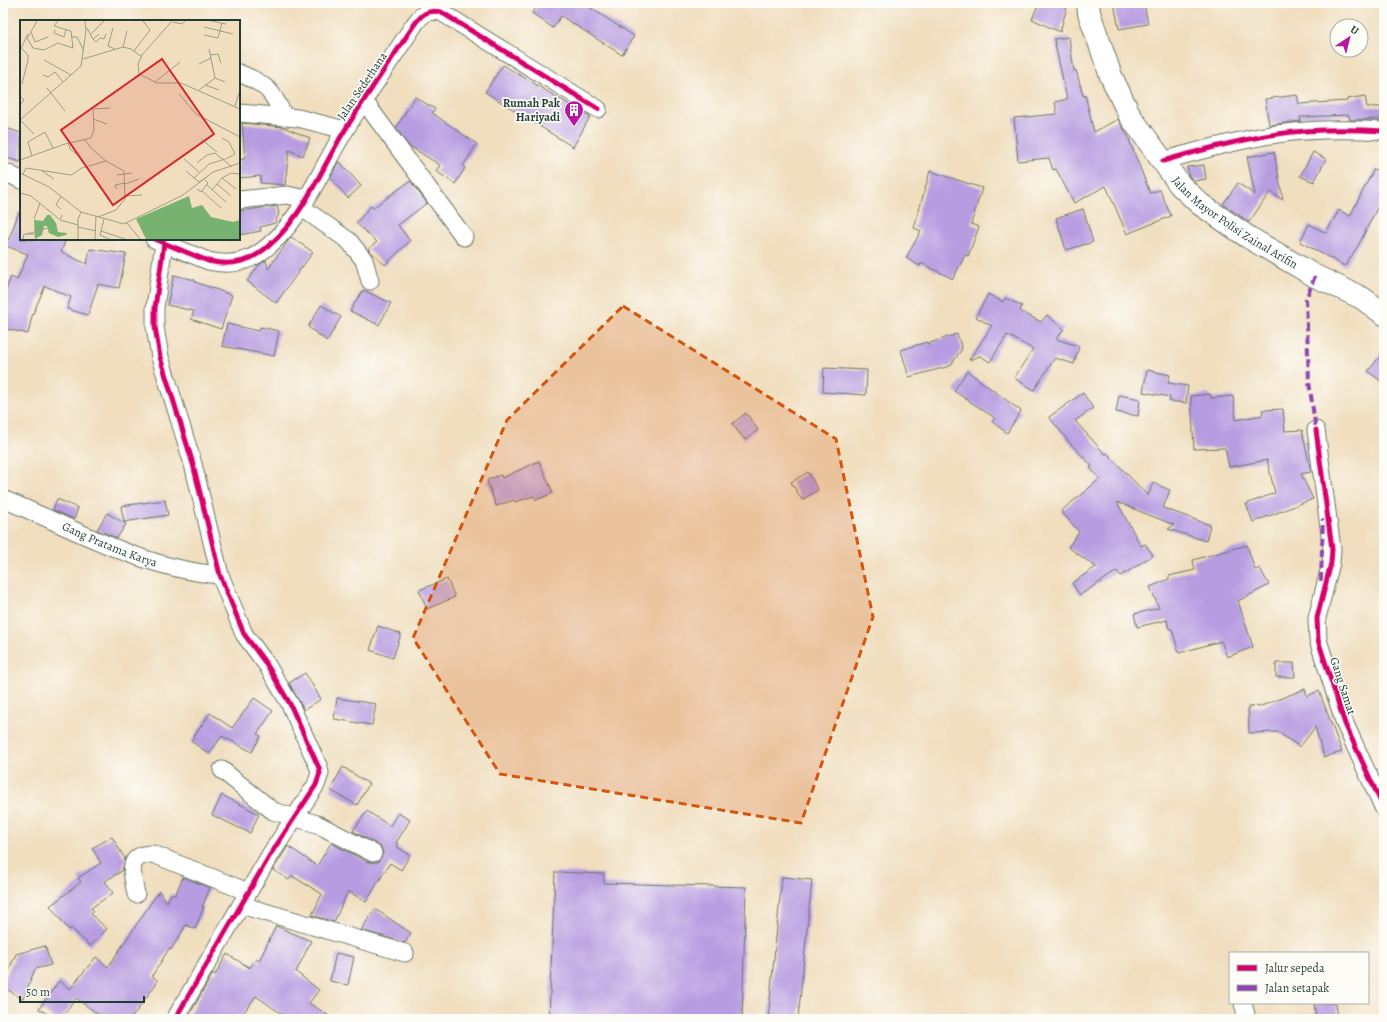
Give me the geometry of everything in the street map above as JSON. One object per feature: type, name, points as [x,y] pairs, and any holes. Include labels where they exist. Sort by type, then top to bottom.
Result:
[{"type":"main road","name":"Jalan Mayor Polisi Zainal Arifin","points":[[1088,3],[1089,13],[1111,76],[1130,116],[1180,185],[1206,208],[1248,237],[1315,276],[1362,298],[1384,314]]},
{"type":"street","name":"Jalan Sederhana","points":[[159,241],[208,262],[227,264],[247,259],[258,253],[281,233],[304,203],[345,130],[420,16],[433,10],[441,12],[598,110]]},
{"type":"street","points":[[240,73],[252,78],[266,87],[276,97],[284,116]]},
{"type":"street","points":[[364,101],[464,237]]},
{"type":"street","points":[[240,113],[284,116],[345,130]]},
{"type":"street","points":[[1163,161],[1203,149],[1277,134],[1312,131],[1384,131]]},
{"type":"street","points":[[3,172],[20,180]]},
{"type":"street","points":[[240,200],[287,195],[304,203],[349,241],[364,260],[370,281]]},
{"type":"street","points":[[159,241],[155,327],[160,357],[193,464],[220,575],[242,629],[290,704],[320,773],[316,785],[244,898],[175,1019]]},
{"type":"street","name":"Gang Samat","points":[[1316,430],[1332,549],[1331,563],[1317,618],[1318,640],[1345,724],[1384,808]]},
{"type":"street","name":"Gang Pratama Karya","points":[[3,499],[142,559],[193,573],[220,575]]},
{"type":"street","points":[[222,770],[267,807],[279,813],[317,824],[373,853]]},
{"type":"street","points":[[136,894],[132,867],[135,860],[145,854],[152,854],[244,898],[405,953]]},
{"type":"street","points":[[1242,1004],[1247,1019]]},
{"type":"highlighted area","points":[[623,306],[836,439],[873,617],[801,823],[500,774],[413,638],[507,420]]},
{"type":"building","points":[[539,3],[583,3],[634,36],[622,55],[561,16],[553,28],[532,13]]},
{"type":"building","points":[[1039,3],[1068,3],[1060,32],[1032,19]]},
{"type":"building","points":[[1114,3],[1144,3],[1148,24],[1119,29]]},
{"type":"building","points":[[1069,37],[1074,71],[1076,70],[1083,96],[1085,95],[1094,132],[1118,119],[1130,140],[1150,193],[1160,190],[1171,216],[1127,234],[1106,186],[1074,203],[1056,169],[1053,170],[1049,158],[1018,161],[1014,118],[1057,114],[1055,102],[1067,99],[1054,39]]},
{"type":"building","points":[[503,65],[590,117],[573,147],[485,92]]},
{"type":"building","points":[[1297,95],[1299,104],[1347,101],[1347,99],[1365,96],[1367,107],[1384,107],[1384,119],[1350,120],[1349,115],[1300,117],[1301,121],[1269,125],[1265,99]]},
{"type":"building","points":[[415,97],[435,109],[432,113],[477,144],[463,166],[465,168],[455,184],[436,171],[440,165],[408,145],[396,128]]},
{"type":"building","points":[[242,123],[283,127],[310,138],[303,156],[289,150],[285,185],[260,183],[261,176],[240,178],[240,160],[245,159]]},
{"type":"building","points":[[3,127],[20,133],[20,162],[3,157]]},
{"type":"building","points":[[1274,152],[1283,200],[1270,192],[1249,222],[1223,204],[1238,183],[1255,195],[1247,157]]},
{"type":"building","points":[[1313,152],[1326,159],[1314,182],[1300,176]]},
{"type":"building","points":[[339,161],[361,186],[348,198],[330,178]]},
{"type":"building","points":[[1204,165],[1206,179],[1194,181],[1189,176],[1187,167]]},
{"type":"building","points":[[1374,169],[1384,175],[1384,194],[1359,244],[1345,266],[1300,242],[1309,224],[1326,233],[1339,210],[1350,216]]},
{"type":"building","points":[[930,171],[982,188],[971,224],[979,227],[968,256],[965,255],[953,279],[921,263],[920,266],[906,258],[921,231],[914,228]]},
{"type":"building","points":[[410,181],[427,203],[398,225],[410,241],[385,265],[368,249],[377,242],[356,223],[371,206],[373,208]]},
{"type":"building","points":[[277,206],[279,213],[275,223],[260,227],[261,231],[240,235],[240,211]]},
{"type":"building","points":[[1083,209],[1093,242],[1066,250],[1056,218]]},
{"type":"building","points":[[20,212],[20,240],[66,240],[61,252],[87,264],[90,249],[126,254],[119,288],[98,284],[88,315],[67,309],[71,297],[45,286],[32,316],[28,334],[3,328],[3,298],[11,277],[17,280],[28,254],[3,245],[3,239],[9,239]]},
{"type":"building","points":[[291,237],[313,252],[276,303],[247,281],[260,264],[266,260],[268,269]]},
{"type":"building","points":[[174,275],[195,280],[195,282],[232,295],[221,329],[191,319],[194,311],[167,305]]},
{"type":"building","points":[[363,290],[391,303],[379,325],[350,311]]},
{"type":"building","points":[[988,294],[1003,302],[1005,298],[1022,306],[1020,311],[1041,322],[1047,315],[1064,329],[1056,339],[1079,346],[1074,364],[1055,358],[1034,390],[1014,378],[1033,349],[1007,335],[990,362],[980,356],[969,360],[992,326],[976,317]]},
{"type":"building","points":[[321,305],[341,317],[327,341],[308,327]]},
{"type":"building","points":[[227,324],[259,331],[260,327],[279,331],[274,356],[222,346]]},
{"type":"building","points":[[957,334],[962,349],[950,366],[909,377],[901,350],[927,342],[927,344]]},
{"type":"building","points":[[1384,351],[1384,384],[1368,371]]},
{"type":"building","points":[[824,368],[867,370],[866,395],[823,392]]},
{"type":"building","points":[[1147,370],[1170,375],[1168,383],[1188,386],[1186,403],[1169,401],[1170,397],[1143,392]]},
{"type":"building","points":[[967,371],[1021,411],[1007,433],[992,422],[995,418],[954,391]]},
{"type":"building","points":[[1083,393],[1093,408],[1075,421],[1105,454],[1107,453],[1148,496],[1153,483],[1170,490],[1163,508],[1210,525],[1206,541],[1168,529],[1174,525],[1117,502],[1141,546],[1145,544],[1153,555],[1121,576],[1117,571],[1080,595],[1072,583],[1096,567],[1068,547],[1079,532],[1061,511],[1100,479],[1090,468],[1092,466],[1069,442],[1049,417]]},
{"type":"building","points":[[1210,394],[1211,398],[1233,396],[1236,420],[1263,415],[1262,410],[1283,409],[1285,431],[1302,430],[1311,472],[1301,474],[1313,499],[1253,522],[1246,504],[1275,493],[1267,460],[1229,467],[1225,448],[1194,449],[1191,396]]},
{"type":"building","points":[[1119,395],[1140,399],[1138,416],[1116,412]]},
{"type":"building","points":[[746,413],[758,430],[745,440],[732,424]]},
{"type":"building","points":[[539,461],[553,493],[536,500],[534,496],[515,502],[514,500],[496,506],[487,480],[501,475],[502,478]]},
{"type":"building","points":[[808,472],[818,490],[802,500],[791,482]]},
{"type":"building","points":[[57,499],[78,508],[74,519],[53,510]]},
{"type":"building","points":[[165,500],[168,515],[124,522],[121,506]]},
{"type":"building","points":[[107,513],[126,524],[117,538],[97,530]]},
{"type":"building","points":[[1247,545],[1255,570],[1260,568],[1269,585],[1238,601],[1253,647],[1227,657],[1221,641],[1179,653],[1172,629],[1169,629],[1167,620],[1137,627],[1134,614],[1159,608],[1150,587],[1169,579],[1169,576],[1195,570],[1193,560]]},
{"type":"building","points":[[447,579],[455,597],[427,609],[419,590]]},
{"type":"building","points":[[378,626],[401,634],[393,658],[370,650]]},
{"type":"building","points":[[1276,663],[1294,663],[1295,677],[1276,677]]},
{"type":"building","points":[[305,673],[321,699],[304,710],[289,683]]},
{"type":"building","points":[[1305,689],[1307,696],[1319,691],[1342,752],[1324,757],[1315,727],[1300,747],[1278,732],[1249,733],[1248,707],[1261,706]]},
{"type":"building","points":[[254,698],[273,711],[257,734],[261,736],[252,752],[222,736],[209,754],[191,741],[210,713],[232,728]]},
{"type":"building","points":[[337,698],[376,704],[372,725],[334,719]]},
{"type":"building","points":[[343,767],[369,784],[357,805],[330,790]]},
{"type":"building","points":[[222,795],[259,814],[250,833],[212,815]]},
{"type":"building","points":[[367,811],[390,826],[398,813],[410,820],[396,843],[398,844],[396,846],[410,855],[401,870],[390,863],[366,902],[348,891],[334,922],[312,915],[322,894],[292,876],[289,880],[273,870],[288,846],[317,866],[331,843],[368,862],[378,862],[383,853],[381,847],[353,831]]},
{"type":"building","points":[[112,837],[125,859],[122,871],[105,881],[113,893],[91,908],[94,911],[91,914],[107,929],[90,946],[71,928],[69,930],[50,906],[81,882],[78,878],[101,863],[92,848]]},
{"type":"building","points":[[555,872],[604,874],[604,883],[746,887],[742,1019],[549,1019]]},
{"type":"building","points":[[183,877],[210,888],[202,907],[204,907],[195,929],[186,925],[171,950],[169,949],[152,976],[158,981],[131,1019],[104,1019],[76,998],[61,1019],[56,1019],[39,1009],[59,981],[70,989],[96,957],[108,967],[159,891],[167,902],[171,894],[175,895]]},
{"type":"building","points":[[782,877],[812,880],[798,1019],[768,1019]]},
{"type":"building","points":[[375,909],[411,933],[405,943],[361,930]]},
{"type":"building","points":[[276,926],[311,941],[296,972],[319,990],[309,1003],[334,1019],[289,1019],[256,996],[239,1019],[187,1019],[213,973],[215,975],[227,954],[250,968],[256,959],[259,961]]},
{"type":"building","points":[[45,946],[51,965],[35,969],[23,999],[3,987],[3,983],[16,954]]},
{"type":"building","points":[[336,953],[354,957],[348,985],[330,981]]},
{"type":"building","points":[[1314,1004],[1336,1004],[1338,1019],[1316,1019]]},
{"type":"marked path","points":[[1315,276],[1306,299],[1309,382],[1316,430]]},
{"type":"marked path","points":[[1321,581],[1323,519]]},
{"type":"cycle path","points":[[156,240],[208,261],[221,263],[234,263],[246,260],[258,254],[273,242],[298,213],[345,130],[370,90],[419,18],[428,12],[441,12],[598,109]]},
{"type":"cycle path","points":[[1163,161],[1248,139],[1277,134],[1330,130],[1384,131]]},
{"type":"cycle path","points":[[164,243],[155,308],[155,327],[160,357],[193,464],[220,575],[244,634],[267,665],[290,704],[320,773],[316,785],[270,855],[175,1019]]},
{"type":"cycle path","points":[[1316,430],[1332,549],[1331,563],[1317,618],[1318,640],[1345,724],[1384,809]]},
{"type":"place","name":"Rumah Pak Hariyadi","points":[[574,127]]}]
